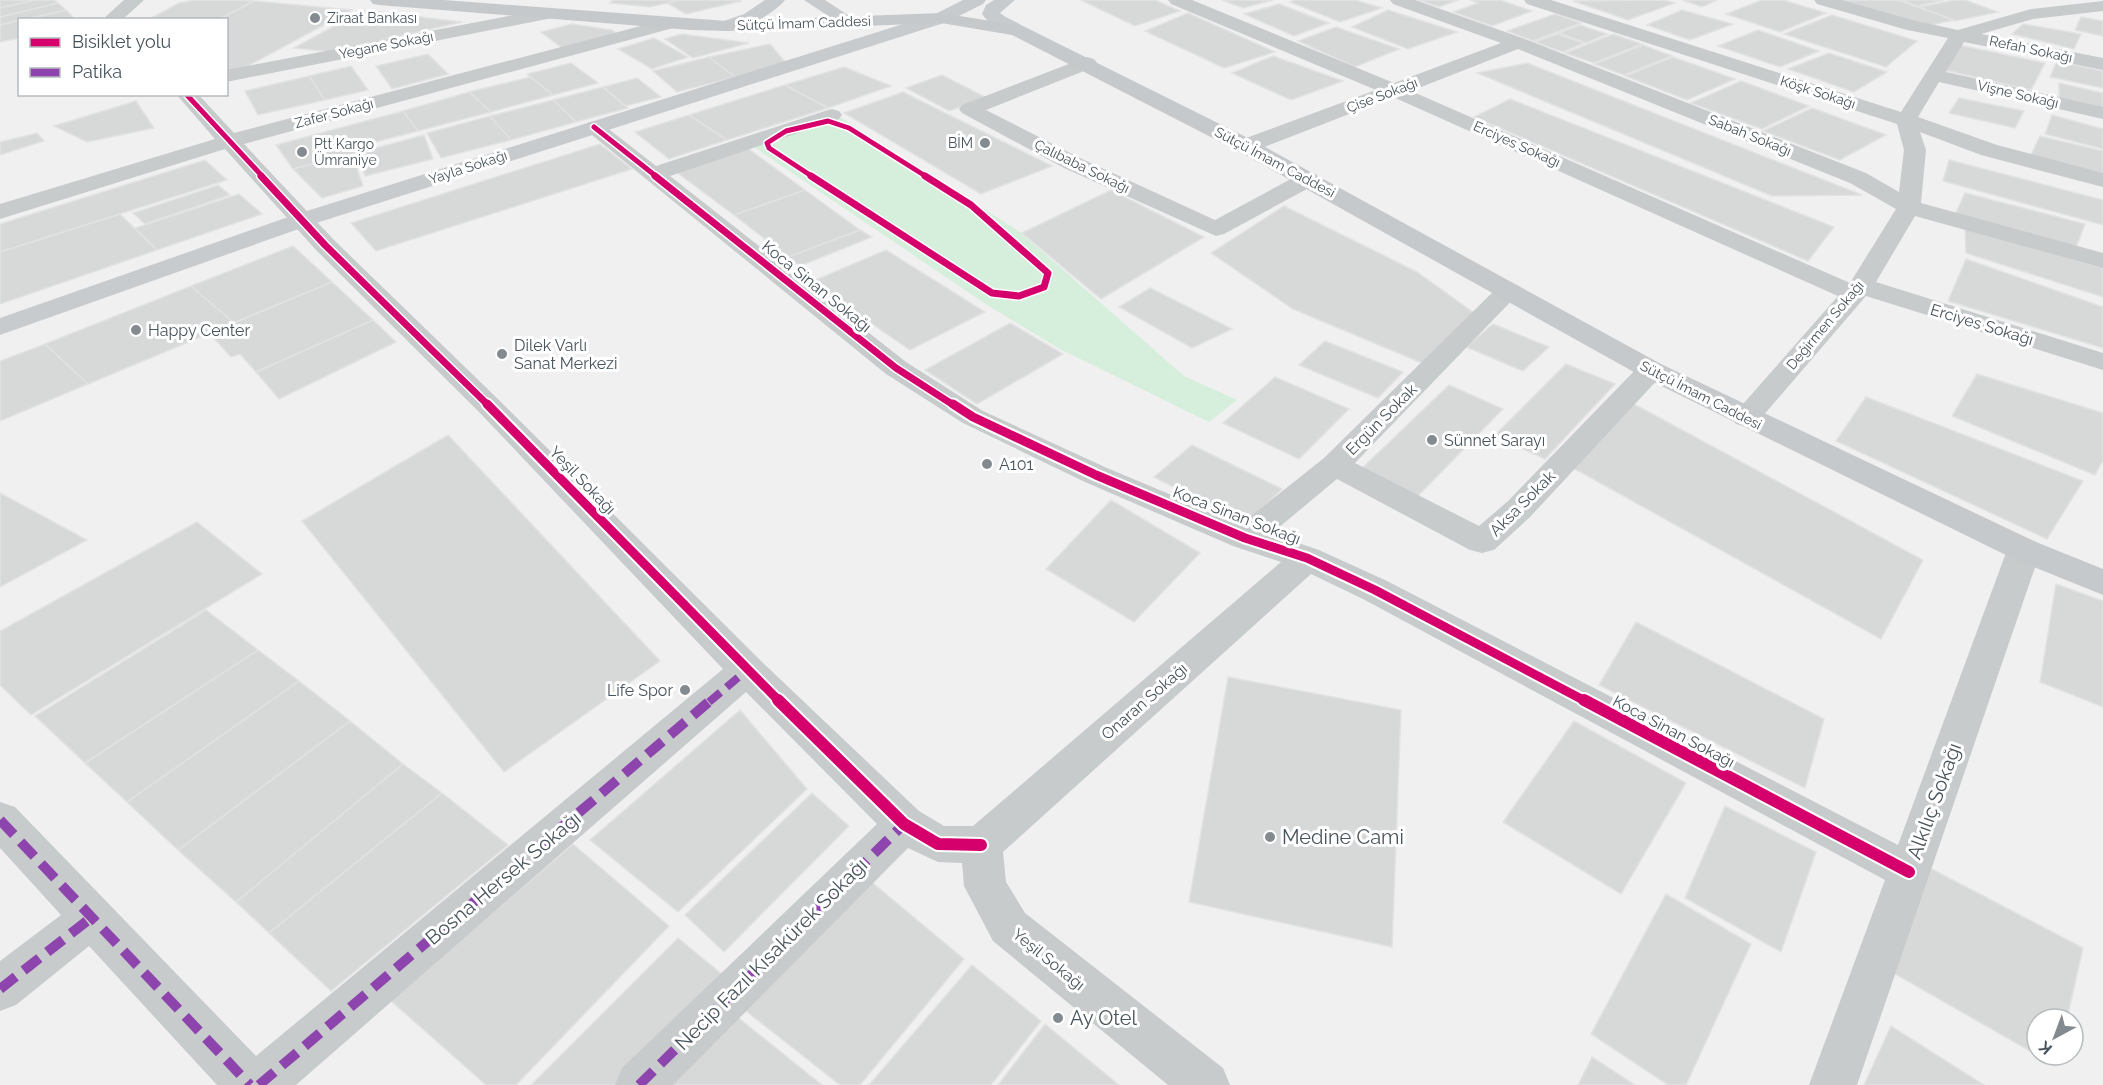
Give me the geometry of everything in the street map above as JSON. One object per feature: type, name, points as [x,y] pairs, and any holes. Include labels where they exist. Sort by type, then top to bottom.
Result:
[{"type":"main road","name":"Sütçü İmam Caddesi","points":[[379,0],[727,26],[940,18],[1017,30],[1086,63],[1308,179],[1651,370],[2024,550],[2103,583]]},
{"type":"street","points":[[113,18],[135,0]]},
{"type":"street","points":[[727,26],[750,18],[776,0]]},
{"type":"street","points":[[813,0],[848,21]]},
{"type":"street","name":"Yayla Sokağı","points":[[0,327],[302,220],[940,18],[977,0]]},
{"type":"street","points":[[1006,0],[992,9],[991,14],[1017,30]]},
{"type":"street","name":"Erciyes Sokağı","points":[[1177,0],[1395,90],[1858,290],[2103,362]]},
{"type":"street","name":"Sabah Sokağı","points":[[1398,0],[1518,43],[1858,177],[1909,207],[2103,261]]},
{"type":"street","name":"Köşk Sokağı","points":[[1533,0],[1906,120],[1989,150],[2103,180]]},
{"type":"street","name":"Refah Sokağı","points":[[1822,0],[1913,26],[2103,64]]},
{"type":"street","points":[[2001,4],[2031,14]]},
{"type":"street","points":[[1906,120],[1959,35],[2031,14],[2099,7]]},
{"type":"street","name":"Yegane Sokağı","points":[[228,76],[546,14]]},
{"type":"street","name":"Zafer Sokağı","points":[[0,212],[230,141],[671,23]]},
{"type":"street","name":"Çise Sokağı","points":[[1246,146],[1518,43]]},
{"type":"street","name":"Çalıbaba Sokağı","points":[[1086,63],[969,109],[1072,164],[1216,229],[1308,179]]},
{"type":"street","name":"Vişne Sokağı","points":[[1933,75],[2103,113]]},
{"type":"street","name":"Yeşil Sokağı","points":[[188,96],[325,245],[490,407],[747,670],[903,824],[938,844],[981,845],[985,886],[1009,927],[1206,1085]]},
{"type":"street","points":[[654,174],[832,115]]},
{"type":"street","name":"Değirmen Sokağı","points":[[1746,417],[1858,290],[1909,207],[1915,150],[1906,120]]},
{"type":"street","name":"Koca Sinan Sokağı","points":[[594,127],[897,368],[973,417],[1096,475],[1245,538],[1307,558],[1375,590],[1909,872]]},
{"type":"street","name":"Ergün Sokak","points":[[1245,538],[1335,465],[1508,291]]},
{"type":"street","name":"Aksa Sokak","points":[[1335,465],[1482,542],[1519,509],[1651,370]]},
{"type":"street","name":"Alkılıç Sokağı","points":[[1833,1085],[2024,550]]},
{"type":"street","name":"Onaran Sokağı","points":[[981,845],[1307,558]]},
{"type":"street","name":"Bosna Hersek Sokağı","points":[[259,1085],[747,670]]},
{"type":"street","points":[[0,820],[250,1085]]},
{"type":"street","name":"Necip Fazıl Kısakürek Sokağı","points":[[639,1085],[903,824]]},
{"type":"street","points":[[0,988],[92,917]]},
{"type":"green space","points":[[837,115],[1020,232],[1184,376],[1237,400],[1209,422],[1060,349],[987,305],[751,145]]},
{"type":"building","points":[[0,0],[35,0],[0,8]]},
{"type":"building","points":[[35,0],[54,0],[58,3],[0,17],[0,8]]},
{"type":"building","points":[[195,0],[254,1],[222,18],[153,17],[179,3]]},
{"type":"building","points":[[613,0],[680,0],[650,7],[610,3]]},
{"type":"building","points":[[680,0],[741,1],[686,14],[667,3]]},
{"type":"building","points":[[1081,0],[1155,0],[1180,11],[1135,26]]},
{"type":"building","points":[[1222,0],[1273,0],[1243,8]]},
{"type":"building","points":[[1296,0],[1355,0],[1382,8],[1340,22],[1290,2]]},
{"type":"building","points":[[1418,0],[1458,0],[1439,7]]},
{"type":"building","points":[[1470,0],[1500,0],[1532,11],[1492,26],[1453,12],[1478,3]]},
{"type":"building","points":[[1663,0],[1675,3],[1628,20],[1573,1]]},
{"type":"building","points":[[1682,0],[1717,0],[1702,7]]},
{"type":"building","points":[[1762,0],[1783,0],[1826,13],[1780,32],[1726,14]]},
{"type":"building","points":[[1841,0],[1898,0],[1954,20],[1927,26]]},
{"type":"building","points":[[1902,0],[1944,0],[1917,6]]},
{"type":"building","points":[[1965,0],[1998,12],[1955,21],[1919,7]]},
{"type":"building","points":[[254,1],[352,10],[242,69],[230,73],[228,72],[228,18],[222,18]]},
{"type":"building","points":[[58,3],[66,10],[31,18],[18,18],[18,21],[0,25],[0,17]]},
{"type":"building","points":[[1279,4],[1329,23],[1294,36],[1244,14]]},
{"type":"building","points":[[66,10],[74,18],[32,18]]},
{"type":"building","points":[[363,10],[462,22],[331,52],[294,48]]},
{"type":"building","points":[[1388,10],[1457,32],[1408,49],[1352,27]]},
{"type":"building","points":[[1682,10],[1733,24],[1690,40],[1647,25]]},
{"type":"building","points":[[1188,13],[1275,52],[1224,68],[1145,31]]},
{"type":"building","points":[[1555,14],[1581,23],[1533,41],[1507,31]]},
{"type":"building","points":[[1832,15],[1917,41],[1886,67],[1784,34]]},
{"type":"building","points":[[2081,17],[2103,21],[2103,36],[2075,30]]},
{"type":"building","points":[[18,20],[18,38],[0,42],[0,25]]},
{"type":"building","points":[[572,24],[612,30],[617,34],[562,48],[541,32]]},
{"type":"building","points":[[2023,24],[2081,34],[2074,49],[2012,34]]},
{"type":"building","points":[[1580,25],[1607,34],[1586,43],[1559,33]]},
{"type":"building","points":[[1336,27],[1399,49],[1355,67],[1298,41]]},
{"type":"building","points":[[1758,30],[1819,51],[1780,67],[1718,46]]},
{"type":"building","points":[[682,34],[749,43],[693,58],[665,39]]},
{"type":"building","points":[[1557,34],[1584,43],[1563,52],[1535,42]]},
{"type":"building","points":[[1613,34],[1642,44],[1594,63],[1565,53]]},
{"type":"building","points":[[654,38],[688,57],[652,69],[618,49]]},
{"type":"building","points":[[770,44],[787,64],[735,77],[709,57]]},
{"type":"building","points":[[1643,45],[1672,56],[1624,75],[1594,64]]},
{"type":"building","points":[[1959,45],[2045,63],[2031,90],[1944,70]]},
{"type":"building","points":[[1829,53],[1887,72],[1854,92],[1788,69]]},
{"type":"building","points":[[428,54],[448,74],[392,89],[376,66]]},
{"type":"building","points":[[1273,56],[1343,81],[1291,100],[1232,73]]},
{"type":"building","points":[[709,57],[735,77],[677,92],[653,71]]},
{"type":"building","points":[[1673,57],[1735,79],[1687,100],[1625,76]]},
{"type":"building","points":[[2057,61],[2103,71],[2103,88],[2050,77]]},
{"type":"building","points":[[571,63],[598,83],[553,95],[527,74]]},
{"type":"building","points":[[1527,63],[1862,195],[1772,196],[1477,73]]},
{"type":"building","points":[[351,66],[368,90],[325,100],[309,76]]},
{"type":"building","points":[[844,67],[891,86],[828,108],[785,85]]},
{"type":"building","points":[[942,75],[987,98],[949,111],[906,88]]},
{"type":"building","points":[[309,76],[325,100],[258,115],[245,91]]},
{"type":"building","points":[[530,77],[553,95],[491,112],[469,92]]},
{"type":"building","points":[[637,78],[661,97],[625,106],[603,87]]},
{"type":"building","points":[[1741,81],[1809,106],[1762,129],[1691,103]]},
{"type":"building","points":[[2059,83],[2103,93],[2103,109],[2059,100]]},
{"type":"building","points":[[785,85],[828,108],[727,140],[689,115]]},
{"type":"building","points":[[603,87],[628,108],[576,122],[553,100]]},
{"type":"building","points":[[469,92],[491,112],[418,131],[403,111]]},
{"type":"building","points":[[903,92],[1052,166],[981,194],[844,113]]},
{"type":"building","points":[[1959,98],[2024,111],[2015,128],[1949,113]]},
{"type":"building","points":[[1510,99],[1834,227],[1808,261],[1474,117]]},
{"type":"building","points":[[553,100],[576,122],[511,140],[490,116]]},
{"type":"building","points":[[136,101],[154,128],[87,142],[54,126]]},
{"type":"building","points":[[1812,108],[1886,135],[1840,160],[1763,131]]},
{"type":"building","points":[[403,111],[418,131],[371,143],[372,146],[352,154],[293,169],[276,145]]},
{"type":"building","points":[[689,115],[727,140],[669,159],[635,132]]},
{"type":"building","points":[[2052,115],[2103,129],[2103,149],[2045,134]]},
{"type":"building","points":[[490,116],[511,140],[441,158],[427,133]]},
{"type":"building","points":[[37,133],[44,141],[0,155],[0,142]]},
{"type":"building","points":[[424,135],[433,159],[365,176],[358,153]]},
{"type":"building","points":[[2040,136],[2103,151],[2103,175],[2030,157]]},
{"type":"building","points":[[600,144],[632,169],[376,251],[351,223]]},
{"type":"building","points":[[746,147],[805,190],[734,215],[675,171]]},
{"type":"building","points":[[352,154],[363,186],[322,198],[293,169]]},
{"type":"building","points":[[205,160],[227,180],[0,252],[0,224]]},
{"type":"building","points":[[1949,160],[2103,200],[2103,225],[1943,181]]},
{"type":"building","points":[[218,185],[230,195],[145,224],[133,213]]},
{"type":"building","points":[[805,190],[860,230],[788,257],[734,215]]},
{"type":"building","points":[[1111,190],[1204,237],[1101,299],[1022,233]]},
{"type":"building","points":[[1965,193],[2085,224],[2075,250],[1954,217]]},
{"type":"building","points":[[239,194],[262,214],[157,250],[135,228]]},
{"type":"building","points":[[1284,206],[1417,272],[1477,315],[1429,366],[1293,309],[1211,253]]},
{"type":"building","points":[[120,214],[157,250],[0,304],[0,252]]},
{"type":"building","points":[[1965,227],[2103,268],[2103,297],[1966,253]]},
{"type":"building","points":[[860,230],[872,237],[800,266],[788,257]]},
{"type":"building","points":[[293,246],[332,282],[234,323],[191,286]]},
{"type":"building","points":[[886,250],[985,312],[910,350],[811,282]]},
{"type":"building","points":[[1966,259],[2103,307],[2103,348],[1948,301]]},
{"type":"building","points":[[332,282],[373,320],[256,372],[240,354],[231,357],[209,333]]},
{"type":"building","points":[[191,286],[234,323],[88,384],[45,344]]},
{"type":"building","points":[[1150,288],[1232,329],[1192,348],[1119,307]]},
{"type":"building","points":[[373,320],[396,342],[279,399],[256,372]]},
{"type":"building","points":[[1010,323],[1063,354],[977,404],[925,370]]},
{"type":"building","points":[[1493,324],[1549,347],[1523,371],[1466,347]]},
{"type":"building","points":[[1325,341],[1403,372],[1378,398],[1299,365]]},
{"type":"building","points":[[45,344],[88,384],[0,421],[0,361]]},
{"type":"building","points":[[1566,364],[1615,384],[1545,459],[1494,436]]},
{"type":"building","points":[[1977,374],[2103,413],[2103,460],[2095,475],[1952,416]]},
{"type":"building","points":[[1275,377],[1349,409],[1299,459],[1223,423]]},
{"type":"building","name":"Sünnet Sarayı","points":[[1449,385],[1503,409],[1414,500],[1358,472]]},
{"type":"building","points":[[1866,397],[2083,481],[2047,539],[1836,441]]},
{"type":"building","points":[[1634,404],[1923,560],[1881,639],[1573,468]]},
{"type":"building","points":[[448,435],[660,661],[504,772],[302,521]]},
{"type":"building","points":[[1192,445],[1282,489],[1246,524],[1154,477]]},
{"type":"building","points":[[0,493],[87,540],[0,587]]},
{"type":"building","points":[[1111,500],[1200,553],[1134,622],[1046,569]]},
{"type":"building","points":[[197,522],[262,574],[31,715],[0,685],[0,631]]},
{"type":"building","points":[[2056,584],[2103,601],[2103,707],[2040,682]]},
{"type":"building","points":[[206,610],[258,650],[85,763],[35,716]]},
{"type":"building","points":[[1636,622],[1824,719],[1805,788],[1599,685]]},
{"type":"building","points":[[258,650],[299,681],[127,802],[85,763]]},
{"type":"building","points":[[1228,677],[1401,710],[1392,947],[1189,902]]},
{"type":"building","points":[[299,681],[350,721],[178,850],[127,802]]},
{"type":"building","points":[[740,710],[807,789],[678,912],[590,840]]},
{"type":"building","points":[[350,721],[403,764],[236,902],[178,850]]},
{"type":"building","points":[[1574,721],[1686,783],[1621,894],[1503,822]]},
{"type":"building","points":[[403,764],[442,793],[269,933],[236,902]]},
{"type":"building","points":[[442,793],[508,845],[331,991],[269,933]]},
{"type":"building","points":[[812,793],[849,826],[724,952],[685,915]]},
{"type":"building","points":[[1725,806],[1816,852],[1781,952],[1685,898]]},
{"type":"building","points":[[573,844],[669,926],[516,1085],[486,1085],[390,1000]]},
{"type":"building","points":[[1926,866],[2083,948],[2070,1007],[2025,1007],[2025,1048],[1888,970]]},
{"type":"building","points":[[862,874],[964,959],[860,1085],[840,1085],[737,1004]]},
{"type":"building","points":[[1666,894],[1751,944],[1686,1085],[1668,1085],[1591,1034]]},
{"type":"building","points":[[678,938],[723,975],[618,1085],[531,1085]]},
{"type":"building","points":[[972,965],[1041,1021],[991,1085],[869,1085]]},
{"type":"building","points":[[730,1011],[822,1085],[659,1085]]},
{"type":"building","points":[[1045,1024],[1119,1085],[998,1085]]},
{"type":"building","points":[[1891,1026],[1984,1085],[1864,1085]]},
{"type":"building","points":[[1592,1057],[1635,1085],[1578,1085]]},
{"type":"marked path","points":[[259,1085],[747,670]]},
{"type":"marked path","points":[[0,820],[250,1085]]},
{"type":"marked path","points":[[639,1085],[904,824]]},
{"type":"marked path","points":[[0,989],[92,917]]},
{"type":"cycle path","points":[[188,96],[325,245],[490,407],[747,670],[904,824],[938,844],[981,845]]},
{"type":"cycle path","points":[[828,121],[849,128],[971,205],[1048,273],[1044,287],[1019,296],[992,293],[769,148],[767,143],[786,131],[828,121]]},
{"type":"cycle path","points":[[594,127],[896,368],[973,417],[1096,475],[1245,538],[1307,558],[1375,590],[1909,872]]},
{"type":"place","name":"Ziraat Bankası","points":[[315,18]]},
{"type":"place","name":"BİM","points":[[985,143]]},
{"type":"place","name":"Ptt Kargo Ümraniye","points":[[302,152]]},
{"type":"place","name":"Happy Center","points":[[136,330]]},
{"type":"place","name":"Dilek Varlı Sanat Merkezi","points":[[502,354]]},
{"type":"place","name":"Sünnet Sarayı","points":[[1432,440]]},
{"type":"place","name":"A101","points":[[987,464]]},
{"type":"place","name":"Life Spor","points":[[685,690]]},
{"type":"place","name":"Medine Cami","points":[[1270,837]]},
{"type":"place","name":"Ay Otel","points":[[1058,1018]]}]
